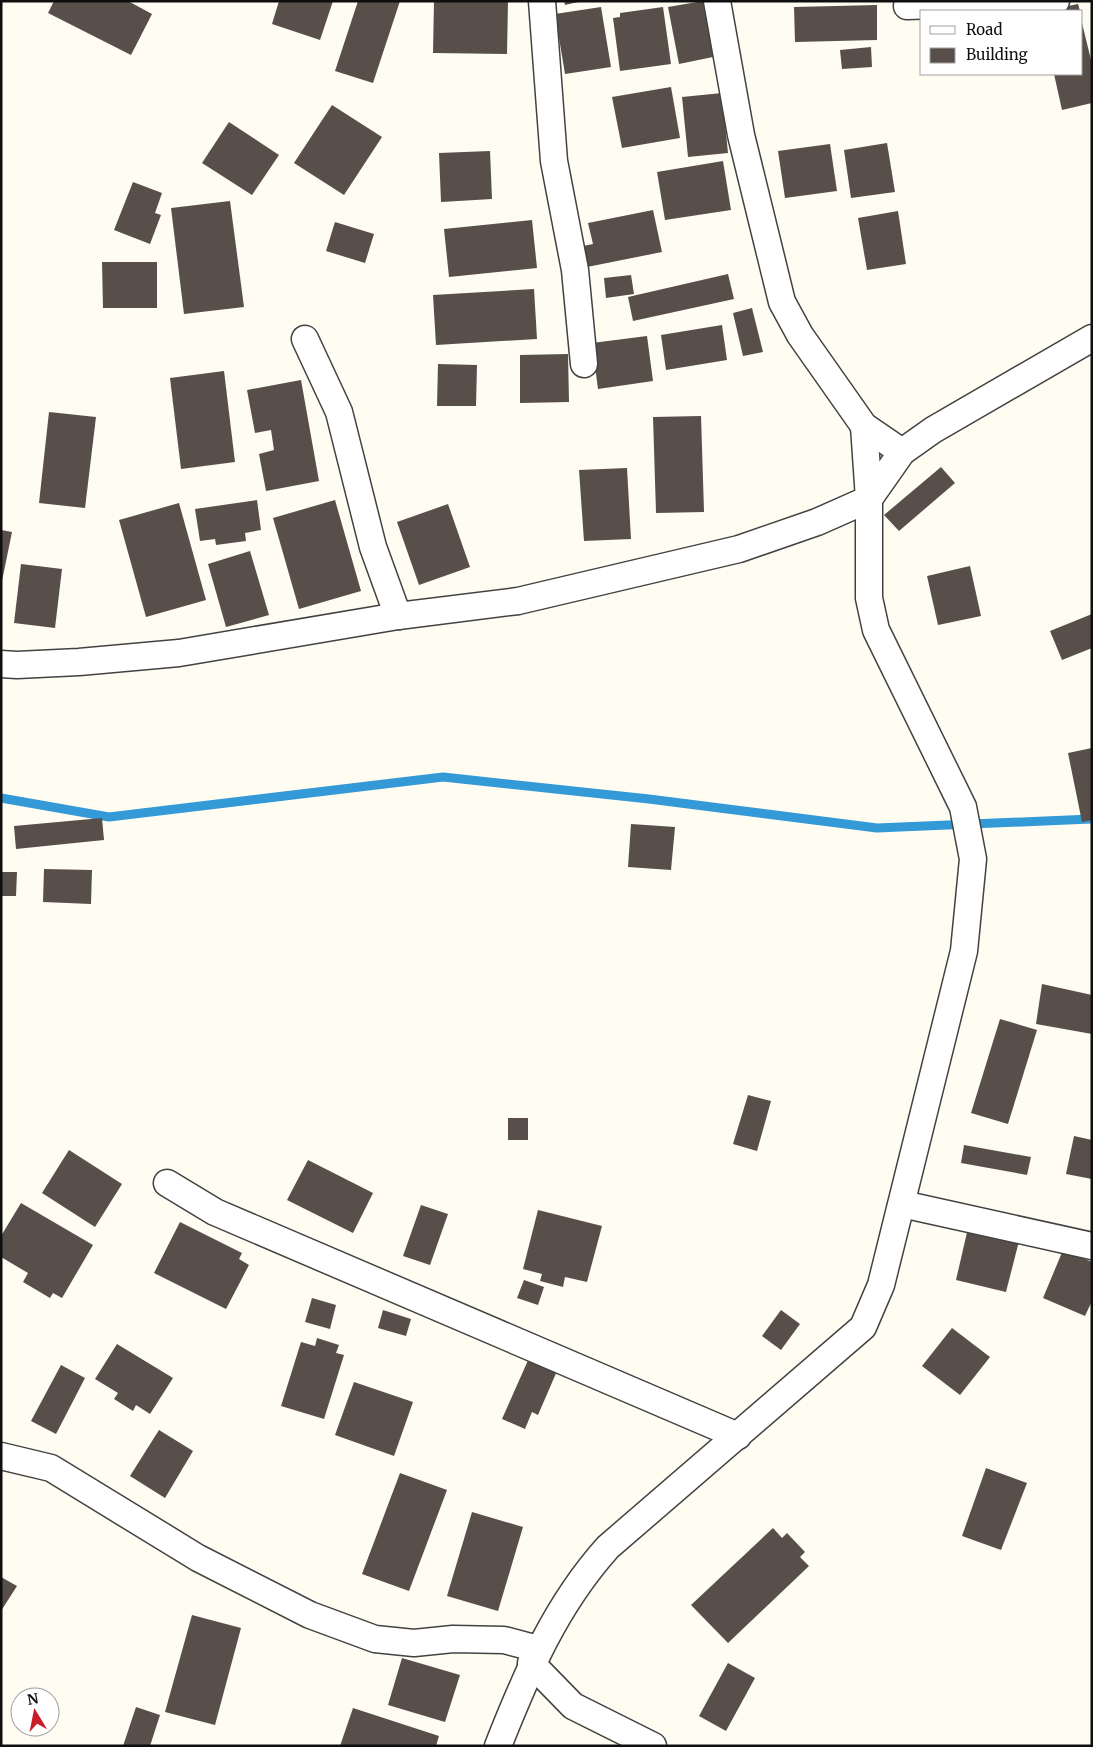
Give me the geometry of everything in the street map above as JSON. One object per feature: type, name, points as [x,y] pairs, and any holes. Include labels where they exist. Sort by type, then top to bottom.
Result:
[{"type":"street","points":[[542,1],[554,161],[575,270],[584,364]]},
{"type":"street","points":[[717,1],[741,135],[782,302],[800,335],[864,426],[902,452]]},
{"type":"street","points":[[907,6],[1056,1]]},
{"type":"street","points":[[1,664],[79,662],[179,653],[398,616],[518,601],[739,549],[817,522],[869,499],[902,452],[934,430],[1092,338]]},
{"type":"street","points":[[305,339],[339,412],[373,547],[398,616]]},
{"type":"street","points":[[498,1746],[535,1656],[584,1574],[608,1547],[863,1327],[881,1285],[964,951],[973,859],[963,807],[876,630],[868,598],[869,499],[864,426]]},
{"type":"street","points":[[167,1183],[215,1212],[738,1436]]},
{"type":"street","points":[[902,1204],[1092,1246]]},
{"type":"street","points":[[1,1456],[50,1468],[198,1558],[310,1615],[368,1636],[414,1643],[454,1639],[504,1640],[535,1656],[573,1706],[653,1746]]},
{"type":"building","points":[[54,1],[128,1],[152,14],[131,55],[48,13]]},
{"type":"building","points":[[279,1],[333,1],[320,40],[272,24]]},
{"type":"building","points":[[358,1],[400,1],[373,83],[335,71]]},
{"type":"building","points":[[434,1],[508,1],[507,54],[433,53]]},
{"type":"building","points":[[564,1],[578,1],[578,2],[565,5]]},
{"type":"building","points":[[703,1],[713,57],[679,64],[668,7]]},
{"type":"building","points":[[1078,4],[1080,10],[1048,10]]},
{"type":"building","points":[[877,5],[877,40],[795,42],[794,7]]},
{"type":"building","points":[[601,7],[611,67],[565,74],[555,14]]},
{"type":"building","points":[[663,7],[671,64],[620,71],[613,18],[620,17],[620,13]]},
{"type":"building","points":[[1083,27],[1092,64],[1092,103],[1062,110],[1054,75],[1083,75]]},
{"type":"building","points":[[871,47],[872,67],[842,69],[840,50]]},
{"type":"building","points":[[671,87],[680,138],[622,148],[612,97]]},
{"type":"building","points":[[722,93],[728,153],[688,157],[682,97]]},
{"type":"building","points":[[332,105],[382,137],[344,195],[294,163]]},
{"type":"building","points":[[229,122],[279,155],[252,195],[202,163]]},
{"type":"building","points":[[887,143],[895,192],[851,198],[844,150]]},
{"type":"building","points":[[830,144],[837,191],[785,198],[778,151]]},
{"type":"building","points":[[490,151],[492,199],[441,202],[439,153]]},
{"type":"building","points":[[723,161],[731,210],[665,220],[657,172]]},
{"type":"building","points":[[133,182],[162,193],[155,213],[161,215],[150,244],[114,230]]},
{"type":"building","points":[[230,201],[244,307],[184,314],[171,208]]},
{"type":"building","points":[[653,210],[662,252],[587,267],[583,246],[593,244],[588,223]]},
{"type":"building","points":[[898,211],[906,264],[867,270],[858,218]]},
{"type":"building","points":[[532,220],[537,268],[449,277],[444,229]]},
{"type":"building","points":[[335,222],[374,234],[365,263],[326,251]]},
{"type":"building","points":[[102,262],[157,262],[157,308],[103,308]]},
{"type":"building","points":[[728,274],[734,299],[633,321],[628,297]]},
{"type":"building","points":[[631,275],[634,294],[606,298],[604,278]]},
{"type":"building","points":[[534,289],[537,339],[436,345],[433,295]]},
{"type":"building","points":[[752,308],[763,352],[743,356],[733,313]]},
{"type":"building","points":[[722,325],[727,360],[666,370],[661,335]]},
{"type":"building","points":[[647,336],[653,381],[598,389],[592,343]]},
{"type":"building","points":[[568,354],[569,402],[520,403],[520,355]]},
{"type":"building","points":[[438,364],[477,365],[476,406],[437,406]]},
{"type":"building","points":[[224,371],[235,462],[181,469],[170,378]]},
{"type":"building","points":[[301,380],[319,481],[266,491],[259,454],[274,450],[271,430],[255,433],[247,390]]},
{"type":"building","points":[[49,412],[96,417],[85,508],[39,503]]},
{"type":"building","points":[[701,416],[704,512],[656,513],[653,417]]},
{"type":"building","points":[[941,467],[955,483],[899,531],[884,515]]},
{"type":"building","points":[[627,468],[631,539],[584,541],[579,470]]},
{"type":"building","points":[[257,500],[261,530],[245,533],[246,541],[216,545],[215,539],[200,541],[195,509]]},
{"type":"building","points":[[335,500],[361,591],[299,609],[273,518]]},
{"type":"building","points":[[179,503],[206,600],[146,617],[119,520]]},
{"type":"building","points":[[448,504],[470,567],[419,585],[397,522]]},
{"type":"building","points":[[1,530],[12,532],[2,581],[1,581]]},
{"type":"building","points":[[250,551],[269,615],[226,627],[208,564]]},
{"type":"building","points":[[21,564],[62,569],[55,628],[14,623]]},
{"type":"building","points":[[970,566],[981,616],[938,625],[927,576]]},
{"type":"building","points":[[1092,614],[1092,648],[1062,660],[1050,631]]},
{"type":"building","points":[[1092,748],[1092,820],[1082,822],[1068,753]]},
{"type":"building","points":[[102,818],[104,840],[16,849],[14,826]]},
{"type":"building","points":[[631,824],[675,827],[671,870],[628,867]]},
{"type":"building","points":[[44,869],[92,870],[91,904],[43,902]]},
{"type":"building","points":[[1,872],[17,872],[16,896],[1,896]]},
{"type":"building","points":[[1042,984],[1092,995],[1092,1034],[1036,1024]]},
{"type":"building","points":[[1000,1019],[1037,1030],[1008,1124],[971,1113]]},
{"type":"building","points":[[748,1095],[771,1101],[757,1151],[733,1144]]},
{"type":"building","points":[[508,1118],[528,1118],[528,1140],[508,1140]]},
{"type":"building","points":[[1074,1136],[1092,1140],[1092,1179],[1066,1174]]},
{"type":"building","points":[[964,1145],[1031,1157],[1027,1175],[961,1163]]},
{"type":"building","points":[[69,1150],[122,1184],[95,1227],[42,1193]]},
{"type":"building","points":[[308,1160],[373,1193],[353,1233],[287,1200]]},
{"type":"building","points":[[21,1203],[93,1245],[62,1298],[53,1293],[50,1298],[23,1282],[28,1273],[1,1257],[1,1236]]},
{"type":"building","points":[[421,1205],[448,1214],[430,1265],[403,1256]]},
{"type":"building","points":[[538,1210],[602,1226],[587,1282],[565,1277],[563,1287],[540,1281],[542,1274],[523,1269]]},
{"type":"building","points":[[180,1222],[242,1253],[239,1259],[249,1265],[226,1309],[154,1273]]},
{"type":"building","points":[[968,1228],[1019,1241],[1006,1292],[956,1280]]},
{"type":"building","points":[[1063,1250],[1092,1262],[1092,1301],[1085,1316],[1043,1298]]},
{"type":"building","points":[[524,1280],[544,1287],[538,1305],[517,1298]]},
{"type":"building","points":[[312,1298],[336,1305],[330,1329],[305,1322]]},
{"type":"building","points":[[383,1310],[411,1319],[406,1336],[378,1328]]},
{"type":"building","points":[[781,1310],[800,1324],[781,1350],[762,1336]]},
{"type":"building","points":[[952,1328],[990,1357],[960,1395],[922,1366]]},
{"type":"building","points":[[317,1338],[339,1345],[336,1353],[344,1355],[324,1419],[281,1406],[301,1342],[315,1346]]},
{"type":"building","points":[[117,1344],[173,1378],[150,1414],[136,1405],[133,1411],[114,1399],[118,1393],[95,1379]]},
{"type":"building","points":[[529,1358],[557,1371],[538,1415],[532,1412],[525,1429],[502,1419]]},
{"type":"building","points":[[61,1365],[85,1378],[56,1434],[31,1421]]},
{"type":"building","points":[[354,1382],[413,1402],[394,1456],[335,1435]]},
{"type":"building","points":[[159,1430],[193,1451],[165,1498],[130,1476]]},
{"type":"building","points":[[986,1468],[1027,1483],[1001,1550],[962,1536]]},
{"type":"building","points":[[400,1473],[447,1490],[409,1591],[362,1574]]},
{"type":"building","points":[[472,1512],[523,1527],[498,1611],[447,1596]]},
{"type":"building","points":[[773,1528],[782,1538],[787,1533],[805,1552],[800,1557],[809,1566],[728,1643],[691,1605]]},
{"type":"building","points":[[1,1577],[17,1586],[1,1611]]},
{"type":"building","points":[[192,1615],[241,1628],[215,1725],[165,1712]]},
{"type":"building","points":[[402,1658],[460,1675],[445,1722],[388,1705]]},
{"type":"building","points":[[728,1663],[755,1678],[726,1731],[699,1716]]},
{"type":"building","points":[[136,1707],[160,1715],[150,1746],[123,1746]]},
{"type":"building","points":[[353,1708],[439,1736],[436,1746],[340,1746]]},
{"type":"waterway","points":[[1,798],[109,817],[443,777],[649,799],[877,828],[1091,819]]}]
